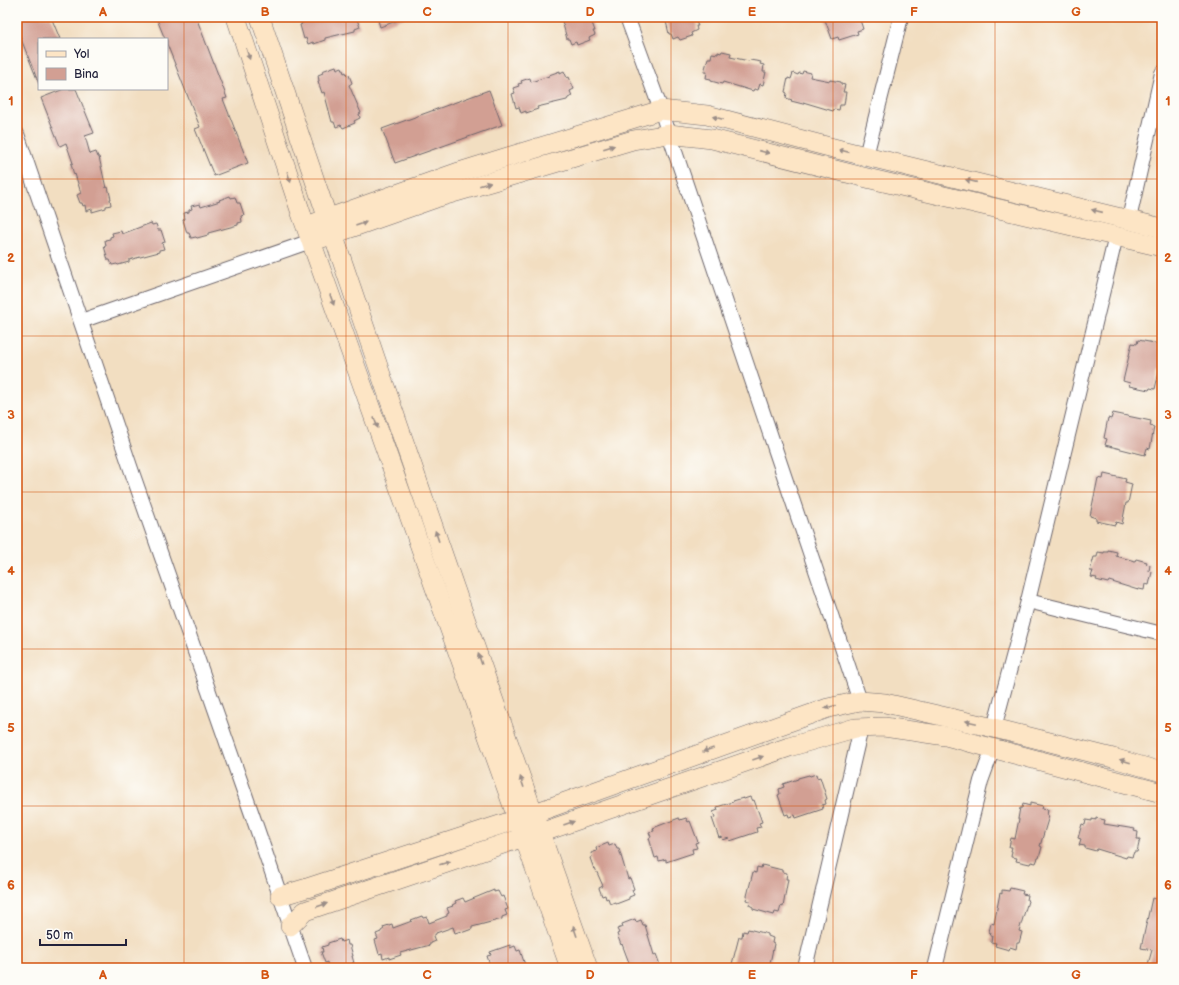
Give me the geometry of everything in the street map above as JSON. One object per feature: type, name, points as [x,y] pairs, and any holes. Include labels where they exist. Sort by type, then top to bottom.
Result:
[{"type":"main road","points":[[236,17],[308,234],[532,835],[588,968]]},
{"type":"main road","points":[[260,17],[525,816]]},
{"type":"main road","points":[[308,234],[459,172],[661,110],[707,115],[866,156],[1162,228]]},
{"type":"main road","points":[[330,226],[436,198],[633,140],[669,134],[712,139],[871,179],[1162,247]]},
{"type":"main road","points":[[280,896],[525,816],[828,708],[860,701],[885,704],[994,728],[1162,772]]},
{"type":"main road","points":[[290,926],[305,911],[789,747],[855,728],[884,727],[946,736],[1162,793]]},
{"type":"main road","points":[[532,835],[570,968]]},
{"type":"street","points":[[627,17],[661,110],[860,701]]},
{"type":"street","points":[[866,156],[901,17]]},
{"type":"street","points":[[1129,219],[1162,73]]},
{"type":"street","points":[[17,134],[133,476],[252,812],[305,968]]},
{"type":"street","points":[[81,321],[308,234]]},
{"type":"street","points":[[994,728],[1028,601],[1116,236]]},
{"type":"street","points":[[1028,601],[1162,634]]},
{"type":"street","points":[[805,968],[861,728]]},
{"type":"street","points":[[935,968],[981,781],[993,748]]},
{"type":"building","points":[[17,17],[51,17],[60,38],[38,38],[38,82],[17,29]]},
{"type":"building","points":[[156,17],[196,17],[227,98],[223,99],[248,163],[214,176],[195,129],[200,127],[168,47],[168,38],[165,38]]},
{"type":"building","points":[[306,17],[356,17],[360,27],[355,29],[355,31],[325,38],[325,40],[314,44],[313,42],[308,44],[306,38],[304,39],[300,25],[302,24],[301,19]]},
{"type":"building","points":[[377,17],[404,17],[404,18],[380,27]]},
{"type":"building","points":[[563,17],[588,17],[590,21],[591,20],[595,35],[589,38],[590,40],[577,45],[576,42],[571,44],[569,39],[567,39],[562,21],[564,21]]},
{"type":"building","points":[[665,17],[694,17],[698,26],[696,26],[697,30],[691,33],[692,36],[680,40],[678,37],[673,39],[671,34],[669,34]]},
{"type":"building","points":[[824,17],[859,17],[863,29],[857,31],[858,34],[839,40],[838,37],[832,39]]},
{"type":"building","points":[[722,51],[731,53],[730,57],[761,62],[760,64],[764,65],[763,72],[766,72],[763,85],[760,84],[758,90],[754,89],[753,91],[723,82],[722,84],[711,81],[711,79],[706,78],[707,72],[704,72],[708,58],[711,58],[712,53],[718,54],[718,52],[721,53]]},
{"type":"building","points":[[336,66],[337,69],[342,67],[344,73],[346,72],[347,76],[349,75],[352,83],[349,85],[361,113],[359,114],[360,118],[354,121],[355,123],[343,128],[341,125],[336,127],[334,122],[332,122],[324,92],[322,93],[318,81],[318,75],[323,73],[322,71]]},
{"type":"building","points":[[560,71],[560,73],[564,71],[567,78],[569,77],[574,89],[570,91],[572,96],[567,100],[537,107],[538,109],[526,113],[526,111],[521,113],[519,107],[516,108],[512,94],[515,93],[513,88],[519,86],[518,84],[522,83],[521,81],[530,78],[531,82]]},
{"type":"building","points":[[803,71],[811,73],[810,77],[841,82],[841,84],[845,85],[843,92],[846,92],[844,105],[840,105],[839,110],[834,109],[833,111],[803,102],[803,104],[791,101],[792,100],[786,98],[787,93],[785,92],[788,78],[791,79],[793,73],[798,75],[799,73],[802,74]]},
{"type":"building","points":[[61,90],[76,90],[94,133],[85,136],[90,154],[96,152],[99,157],[106,188],[108,187],[111,199],[111,205],[92,212],[92,209],[86,211],[85,205],[83,206],[82,203],[80,203],[77,195],[81,193],[75,174],[74,175],[71,164],[73,163],[66,143],[60,146],[41,98]]},
{"type":"building","points":[[489,90],[502,125],[395,163],[382,129]]},
{"type":"building","points":[[230,196],[231,198],[235,197],[237,203],[240,203],[244,215],[241,216],[242,222],[238,223],[238,225],[208,233],[208,235],[191,238],[189,233],[187,233],[183,220],[185,219],[184,213],[189,212],[189,210],[192,209],[191,206],[200,204],[201,207]]},
{"type":"building","points":[[151,223],[152,225],[156,224],[158,230],[161,230],[165,242],[162,243],[164,249],[159,250],[159,252],[129,260],[129,262],[112,265],[110,260],[108,260],[104,246],[106,246],[105,240],[110,239],[110,237],[113,236],[112,233],[121,231],[122,234]]},
{"type":"building","points":[[1138,340],[1160,344],[1159,347],[1162,348],[1162,369],[1160,368],[1155,389],[1150,388],[1149,390],[1129,386],[1130,383],[1123,381],[1132,343],[1137,344]]},
{"type":"building","points":[[1113,413],[1151,421],[1150,426],[1154,427],[1150,449],[1147,448],[1145,455],[1105,445],[1107,439],[1104,438],[1108,418],[1111,419]]},
{"type":"building","points":[[1104,474],[1126,479],[1125,482],[1132,484],[1128,503],[1126,503],[1122,524],[1116,522],[1115,525],[1096,521],[1096,518],[1090,516],[1098,478],[1103,479]]},
{"type":"building","points":[[1108,550],[1117,552],[1116,556],[1135,561],[1136,559],[1147,562],[1146,564],[1150,565],[1149,571],[1152,572],[1149,585],[1145,584],[1144,590],[1138,590],[1109,581],[1108,583],[1096,580],[1097,578],[1091,577],[1093,571],[1090,571],[1094,557],[1097,557],[1098,552],[1104,553],[1108,552]]},
{"type":"building","points":[[816,774],[817,778],[820,777],[827,799],[825,800],[826,804],[822,805],[823,809],[796,818],[795,815],[789,817],[788,814],[785,815],[778,795],[780,794],[779,789],[784,787],[783,784],[798,778]]},
{"type":"building","points":[[750,797],[752,801],[754,800],[762,822],[759,823],[761,827],[756,828],[757,832],[730,841],[729,838],[723,840],[722,837],[719,838],[712,818],[715,817],[713,812],[718,810],[717,807]]},
{"type":"building","points":[[1030,803],[1043,806],[1042,809],[1048,810],[1047,815],[1049,816],[1040,846],[1042,847],[1039,858],[1036,863],[1031,862],[1030,864],[1016,861],[1017,858],[1011,857],[1012,847],[1009,847],[1011,838],[1015,839],[1020,808],[1022,808],[1023,804],[1030,806]]},
{"type":"building","points":[[679,818],[680,820],[686,818],[688,822],[690,821],[698,842],[695,843],[697,848],[692,849],[693,853],[666,862],[666,859],[659,861],[658,857],[655,858],[649,838],[651,837],[649,832],[654,831],[653,828]]},
{"type":"building","points":[[1096,818],[1105,820],[1104,824],[1135,829],[1134,831],[1138,832],[1137,839],[1140,839],[1137,852],[1134,852],[1132,857],[1127,856],[1126,858],[1097,849],[1096,851],[1085,848],[1085,846],[1079,845],[1081,839],[1078,838],[1082,824],[1085,825],[1086,820],[1092,821],[1092,819],[1096,820]]},
{"type":"building","points":[[608,843],[609,846],[615,844],[617,849],[619,849],[628,879],[630,878],[634,889],[632,890],[634,895],[629,897],[629,899],[616,904],[615,902],[610,904],[605,895],[602,896],[599,888],[603,886],[590,858],[592,857],[591,853],[597,851],[596,848]]},
{"type":"building","points":[[762,865],[782,870],[782,872],[787,873],[786,879],[788,879],[783,907],[781,906],[779,913],[775,912],[774,915],[753,909],[753,907],[749,905],[750,901],[746,900],[753,872],[756,873],[757,867],[761,868]]},
{"type":"building","points":[[1010,888],[1023,891],[1022,894],[1028,895],[1028,901],[1019,931],[1022,932],[1019,943],[1017,943],[1016,949],[1010,947],[1009,950],[995,946],[996,943],[991,942],[992,936],[990,936],[991,933],[989,932],[991,923],[994,924],[1000,893],[1002,894],[1002,890],[1009,891]]},
{"type":"building","points":[[494,890],[494,892],[498,891],[501,897],[503,896],[508,909],[505,910],[507,915],[502,917],[502,919],[472,927],[472,929],[461,933],[461,931],[455,933],[453,927],[436,933],[433,936],[435,941],[430,943],[430,945],[400,953],[401,955],[389,959],[389,957],[383,959],[382,953],[379,954],[375,940],[378,939],[376,934],[384,929],[383,927],[392,924],[393,928],[422,916],[423,918],[427,917],[429,923],[447,916],[449,913],[447,908],[453,906],[452,905],[456,903],[455,901],[463,898],[465,902]]},
{"type":"building","points":[[1152,898],[1162,900],[1162,968],[1147,968],[1152,950],[1141,948]]},
{"type":"building","points":[[635,919],[636,922],[641,920],[643,925],[645,925],[654,955],[656,954],[660,965],[659,968],[631,968],[617,934],[619,933],[617,929],[623,927],[622,924]]},
{"type":"building","points":[[748,929],[768,934],[768,936],[773,938],[772,943],[774,944],[769,968],[735,968],[736,965],[732,964],[739,937],[742,937],[743,931],[747,932]]},
{"type":"building","points":[[340,939],[341,942],[347,940],[348,945],[350,945],[354,963],[352,963],[353,968],[328,968],[327,962],[325,963],[321,952],[323,952],[322,947],[328,945],[328,943]]},
{"type":"building","points":[[510,945],[510,948],[515,946],[517,951],[520,950],[526,968],[491,968],[487,956],[491,955],[490,952]]}]
